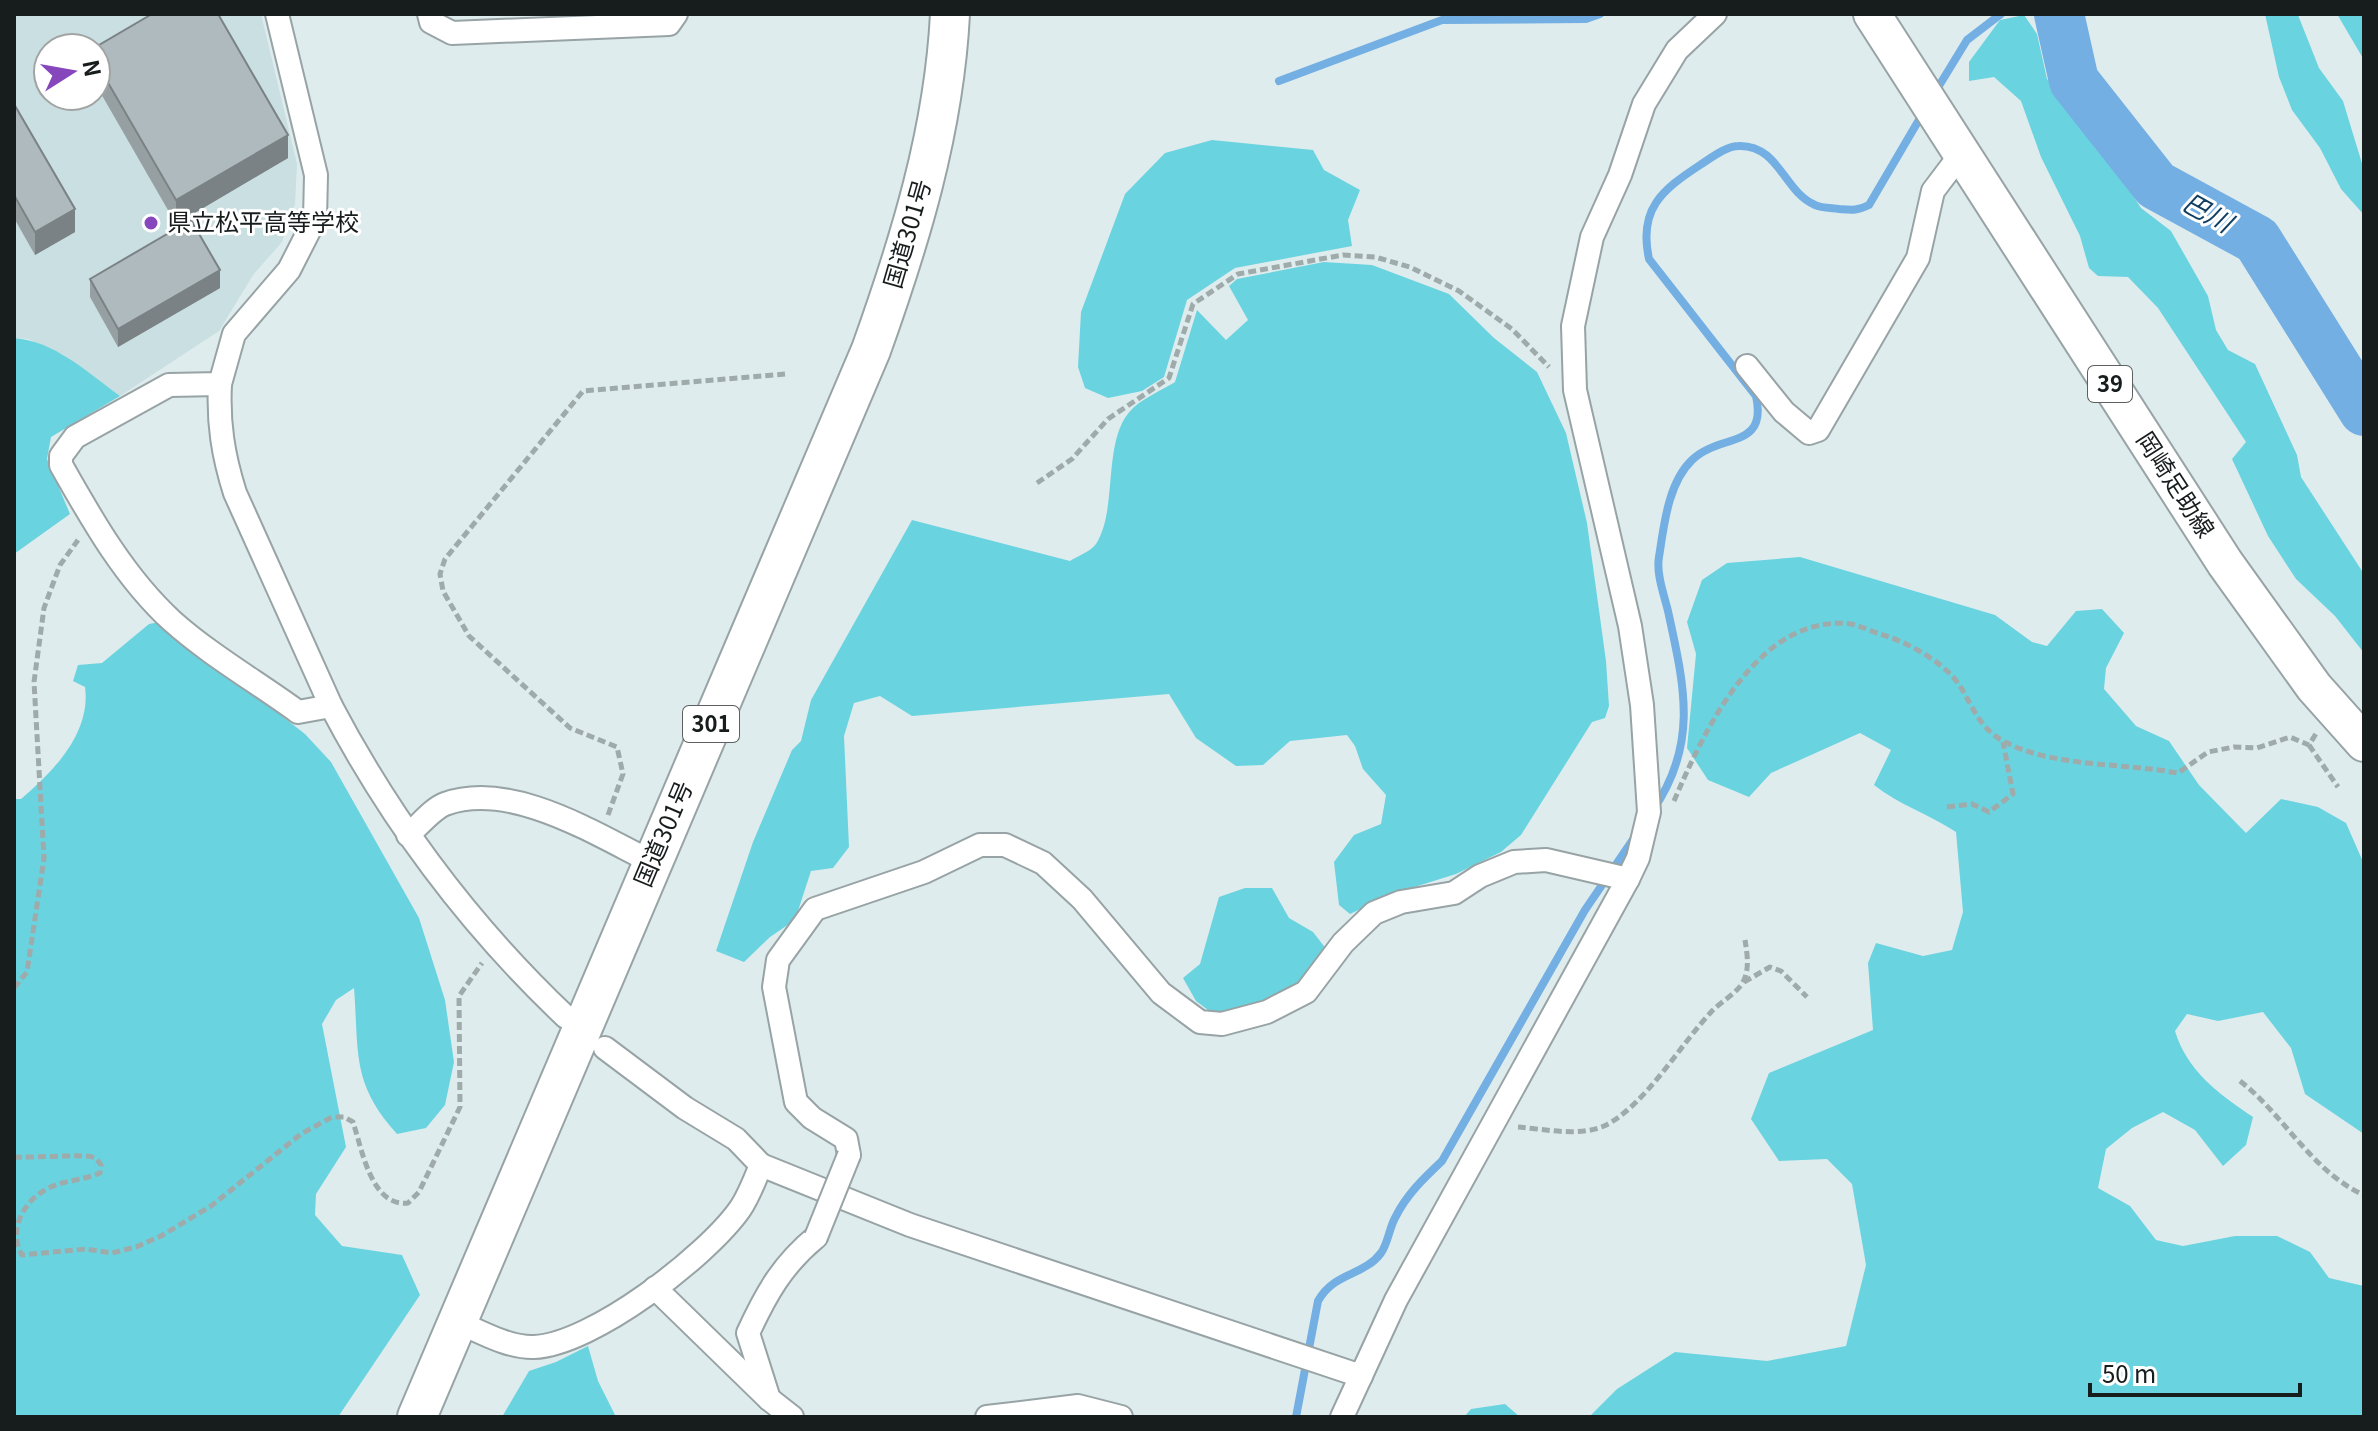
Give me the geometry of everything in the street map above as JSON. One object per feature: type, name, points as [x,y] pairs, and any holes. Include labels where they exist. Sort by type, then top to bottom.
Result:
[{"type":"highway","name":"国道301号","points":[[417,1417],[871,350],[906,250],[938,113],[950,14]]},
{"type":"main road","name":"岡崎足助線","points":[[1872,14],[2225,563],[2338,715],[2364,743]]},
{"type":"street","points":[[277,14],[316,175],[315,219],[289,270],[234,334],[220,384],[218,419],[223,458],[235,493],[331,706],[365,770],[408,835],[496,946],[566,1017]]},
{"type":"street","points":[[429,14],[431,22],[452,33],[669,24],[676,14]]},
{"type":"street","points":[[1342,1417],[1396,1300],[1493,1119],[1628,879],[1647,828],[1648,775],[1630,626],[1575,390],[1571,356],[1573,326],[1592,237],[1620,175],[1644,104],[1677,50],[1715,14]]},
{"type":"street","points":[[1747,366],[1784,412],[1809,433],[1818,430],[1918,258],[1933,191],[1961,154]]},
{"type":"street","points":[[220,384],[169,385],[75,437],[61,456],[61,465],[92,520],[145,593],[173,622],[298,712],[331,706]]},
{"type":"street","points":[[408,835],[443,804],[480,797],[517,800],[652,862]]},
{"type":"street","points":[[769,1399],[748,1333],[771,1282],[792,1257],[816,1237],[849,1155],[846,1139],[812,1118],[796,1102],[774,987],[778,960],[815,909],[924,872],[980,845],[1005,845],[1043,863],[1082,899],[1161,993],[1200,1022],[1222,1024],[1267,1012],[1306,992],[1343,943],[1374,913],[1401,902],[1454,893],[1480,876],[1514,862],[1546,860],[1628,879]]},
{"type":"street","points":[[605,1048],[685,1108],[736,1139],[761,1165],[910,1225],[1361,1376]]},
{"type":"street","points":[[458,1322],[498,1340],[534,1347],[568,1339],[655,1288],[709,1244],[741,1208],[761,1165]]},
{"type":"street","points":[[655,1288],[769,1399],[792,1417]]},
{"type":"street","points":[[987,1417],[1078,1406],[1121,1417]]},
{"type":"path","points":[[1037,483],[1049,478],[1072,459],[1108,419],[1169,378],[1193,304],[1238,274],[1343,255],[1375,257],[1410,267],[1459,291],[1538,352],[1563,388],[1575,390]]},
{"type":"path","points":[[600,836],[623,774],[617,747],[570,728],[469,636],[443,591],[440,574],[445,559],[583,391],[785,374]]},
{"type":"path","points":[[14,988],[27,972],[44,858],[34,682],[44,608],[60,565],[92,520]]},
{"type":"path","points":[[1647,828],[1663,827],[1700,741],[1747,669],[1776,644],[1819,627],[1851,624],[1893,638],[1924,655],[1953,677],[1971,712],[2003,742],[2049,756],[2178,773],[2208,752],[2234,747],[2257,748],[2290,737],[2309,745],[2338,787]]},
{"type":"path","points":[[2309,745],[2318,730],[2338,715]]},
{"type":"path","points":[[1947,807],[1972,804],[1989,812],[2013,794],[2003,742]]},
{"type":"path","points":[[1743,983],[1748,962],[1745,940]]},
{"type":"path","points":[[14,1157],[45,1159],[87,1155],[96,1158],[101,1165],[100,1173],[42,1191],[29,1204],[16,1223],[15,1244],[22,1255],[86,1249],[112,1253],[161,1236],[211,1206],[276,1152],[332,1117],[344,1117],[353,1122],[378,1189],[390,1200],[408,1203],[419,1192],[460,1107],[462,1094],[456,1029],[459,996],[464,984],[496,946]]},
{"type":"path","points":[[1493,1119],[1513,1127],[1575,1131],[1599,1128],[1621,1117],[1644,1094],[1681,1044],[1743,983],[1770,967],[1781,971],[1807,997]]},
{"type":"path","points":[[2240,1081],[2267,1102],[2327,1172],[2364,1195]]},
{"type":"shaded area","name":"県立松平高等学校","points":[[14,14],[261,14],[297,164],[295,204],[282,242],[253,275],[219,331],[120,396],[62,354],[28,339],[14,338]]},
{"type":"shaded area","points":[[2265,14],[2298,15],[2319,68],[2343,101],[2364,170],[2364,215],[2341,189],[2320,148],[2292,110],[2279,77]]},
{"type":"shaded area","points":[[2337,14],[2364,14],[2364,60]]},
{"type":"shaded area","points":[[2024,15],[2037,34],[2047,79],[2080,113],[2141,208],[2171,231],[2208,296],[2216,330],[2228,350],[2255,364],[2297,455],[2301,477],[2364,574],[2364,653],[2335,616],[2296,579],[2268,536],[2232,459],[2246,442],[2158,308],[2128,277],[2098,276],[2089,268],[2080,236],[2041,157],[2021,101],[1994,77],[1969,81],[1969,62],[2000,20]]},
{"type":"shaded area","points":[[1212,140],[1313,150],[1324,170],[1360,190],[1348,220],[1352,246],[1235,268],[1187,300],[1164,377],[1142,391],[1108,398],[1085,388],[1078,367],[1081,312],[1125,194],[1165,153]]},
{"type":"shaded area","points":[[1324,262],[1372,265],[1449,294],[1494,338],[1537,372],[1566,433],[1587,523],[1609,706],[1605,718],[1592,722],[1521,835],[1501,852],[1456,874],[1392,894],[1350,914],[1339,905],[1334,862],[1354,835],[1381,824],[1386,795],[1363,769],[1355,746],[1347,735],[1290,741],[1263,765],[1236,766],[1196,738],[1169,694],[912,716],[880,696],[854,703],[844,736],[849,847],[833,868],[811,871],[795,920],[770,937],[744,962],[716,951],[753,842],[792,750],[801,741],[811,700],[912,520],[1070,561],[1088,551],[1096,544],[1103,529],[1113,455],[1123,421],[1137,404],[1175,382],[1197,310],[1226,340],[1248,320],[1229,286],[1237,279]]},
{"type":"shaded area","points":[[14,338],[29,340],[57,352],[120,396],[51,437],[47,459],[70,514],[14,554]]},
{"type":"shaded area","points":[[1800,557],[1995,615],[2032,642],[2047,646],[2076,611],[2102,609],[2124,633],[2106,668],[2104,689],[2136,726],[2169,741],[2199,785],[2246,833],[2281,799],[2318,807],[2346,823],[2364,864],[2364,1134],[2305,1094],[2291,1048],[2263,1012],[2218,1021],[2187,1014],[2175,1031],[2180,1045],[2206,1080],[2253,1117],[2246,1145],[2223,1166],[2195,1130],[2163,1112],[2132,1128],[2106,1149],[2098,1188],[2130,1206],[2156,1240],[2183,1246],[2235,1236],[2277,1236],[2310,1252],[2329,1278],[2364,1286],[2364,1417],[1589,1417],[1617,1389],[1675,1352],[1767,1361],[1846,1346],[1866,1265],[1852,1184],[1827,1159],[1779,1161],[1751,1119],[1769,1073],[1873,1030],[1868,963],[1876,943],[1923,956],[1952,950],[1963,912],[1956,832],[1874,785],[1891,750],[1860,733],[1771,773],[1749,797],[1708,780],[1687,748],[1696,654],[1687,622],[1702,580],[1727,563]]},
{"type":"shaded area","points":[[160,622],[305,734],[331,762],[419,918],[445,1000],[454,1062],[445,1105],[426,1128],[397,1134],[382,1116],[364,1083],[358,1049],[354,988],[336,1000],[322,1024],[346,1147],[316,1194],[315,1215],[342,1246],[402,1255],[420,1295],[338,1417],[14,1417],[14,799],[21,799],[46,776],[68,750],[76,735],[85,704],[85,687],[73,681],[78,665],[102,663],[149,624]]},
{"type":"shaded area","points":[[1245,888],[1272,888],[1289,918],[1313,932],[1327,950],[1299,984],[1266,1002],[1216,1016],[1196,1001],[1183,978],[1200,964],[1219,897]]},
{"type":"shaded area","points":[[588,1346],[598,1381],[616,1417],[502,1417],[529,1371]]},
{"type":"shaded area","points":[[1505,1404],[1520,1417],[1464,1417],[1471,1409]]},
{"type":"building","points":[[152,14],[218,14],[288,135],[176,200],[112,90],[112,37]]},
{"type":"building","points":[[14,104],[75,209],[35,232],[14,195]]},
{"type":"building","points":[[191,220],[220,270],[118,329],[90,279]]},
{"type":"waterway","points":[[1279,81],[1442,20],[1586,19],[1600,14]]},
{"type":"waterway","points":[[1934,94],[1967,40],[2001,14]]},
{"type":"waterway","name":"巴川","points":[[2059,14],[2074,81],[2156,185],[2257,240],[2364,411]]},
{"type":"waterway","points":[[1653,810],[1668,785],[1677,761],[1684,713],[1679,664],[1658,563],[1668,505],[1677,480],[1692,460],[1715,446],[1748,433],[1755,425],[1758,413],[1756,396],[1649,259],[1646,242],[1650,214],[1674,183],[1719,153],[1739,146],[1763,153],[1804,199],[1815,205],[1847,210],[1865,207],[1923,113]]},
{"type":"waterway","points":[[1296,1417],[1318,1301],[1332,1284],[1366,1266],[1381,1253],[1399,1210],[1442,1161],[1585,910],[1634,838]]},
{"type":"place","name":"県立松平高等学校","points":[[151,223]]}]
